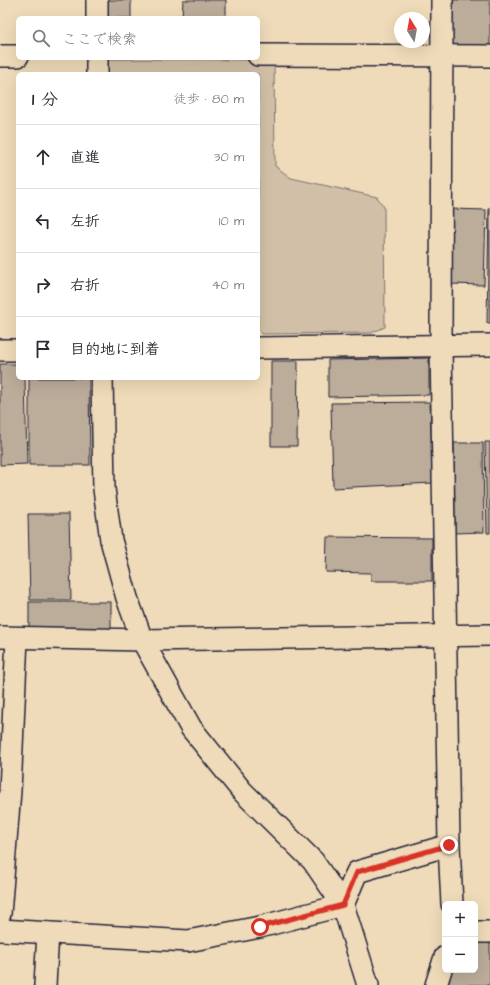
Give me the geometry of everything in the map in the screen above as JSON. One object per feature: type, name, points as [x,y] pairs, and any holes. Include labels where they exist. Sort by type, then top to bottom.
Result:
[{"type":"street","points":[[97,0],[97,16]]},
{"type":"street","points":[[442,0],[441,346],[449,845],[452,901]]},
{"type":"street","points":[[260,55],[441,57],[490,56]]},
{"type":"street","points":[[0,56],[16,56]]},
{"type":"street","points":[[97,60],[97,72]]},
{"type":"street","points":[[260,348],[490,345]]},
{"type":"street","points":[[0,350],[16,350]]},
{"type":"street","points":[[102,380],[104,489],[110,533],[127,598],[142,640],[191,728],[242,791],[313,860],[343,905],[368,985]]},
{"type":"street","points":[[0,914],[10,791],[8,638],[142,640],[490,635]]},
{"type":"street","points":[[343,905],[357,872],[449,845]]},
{"type":"street","points":[[0,930],[188,941],[260,927],[343,905]]},
{"type":"street","points":[[45,985],[48,932]]},
{"type":"street","points":[[478,932],[490,932]]},
{"type":"street","points":[[436,985],[442,966]]},
{"type":"shaded area","points":[[107,60],[274,60],[275,166],[291,178],[377,197],[384,207],[385,327],[371,333],[261,334],[260,332],[260,72],[102,72],[102,64]]},
{"type":"building","points":[[103,0],[131,0],[131,16],[103,16]]},
{"type":"building","points":[[183,0],[226,0],[226,16],[182,16]]},
{"type":"building","points":[[448,0],[490,0],[490,48],[448,49]]},
{"type":"building","points":[[489,208],[490,323],[487,323]]},
{"type":"building","points":[[451,209],[486,210],[484,285],[450,284]]},
{"type":"building","points":[[429,358],[429,395],[328,397],[328,360]]},
{"type":"building","points":[[271,361],[298,361],[297,446],[271,446]]},
{"type":"building","points":[[0,364],[16,364],[16,380],[25,380],[27,464],[0,465]]},
{"type":"building","points":[[29,380],[89,380],[90,465],[29,465]]},
{"type":"building","points":[[430,402],[433,483],[333,488],[331,403]]},
{"type":"building","points":[[485,442],[490,442],[490,533],[487,533]]},
{"type":"building","points":[[454,443],[483,443],[484,532],[455,533]]},
{"type":"building","points":[[28,514],[69,514],[71,600],[30,600]]},
{"type":"building","points":[[327,537],[432,538],[432,581],[371,581],[371,573],[326,572]]},
{"type":"building","points":[[29,602],[111,602],[111,635],[29,635]]},
{"type":"building","points":[[478,941],[490,944],[490,985],[443,985],[446,973],[478,973]]},
{"type":"route","points":[[260,927],[343,905],[357,872],[449,845]]}]
